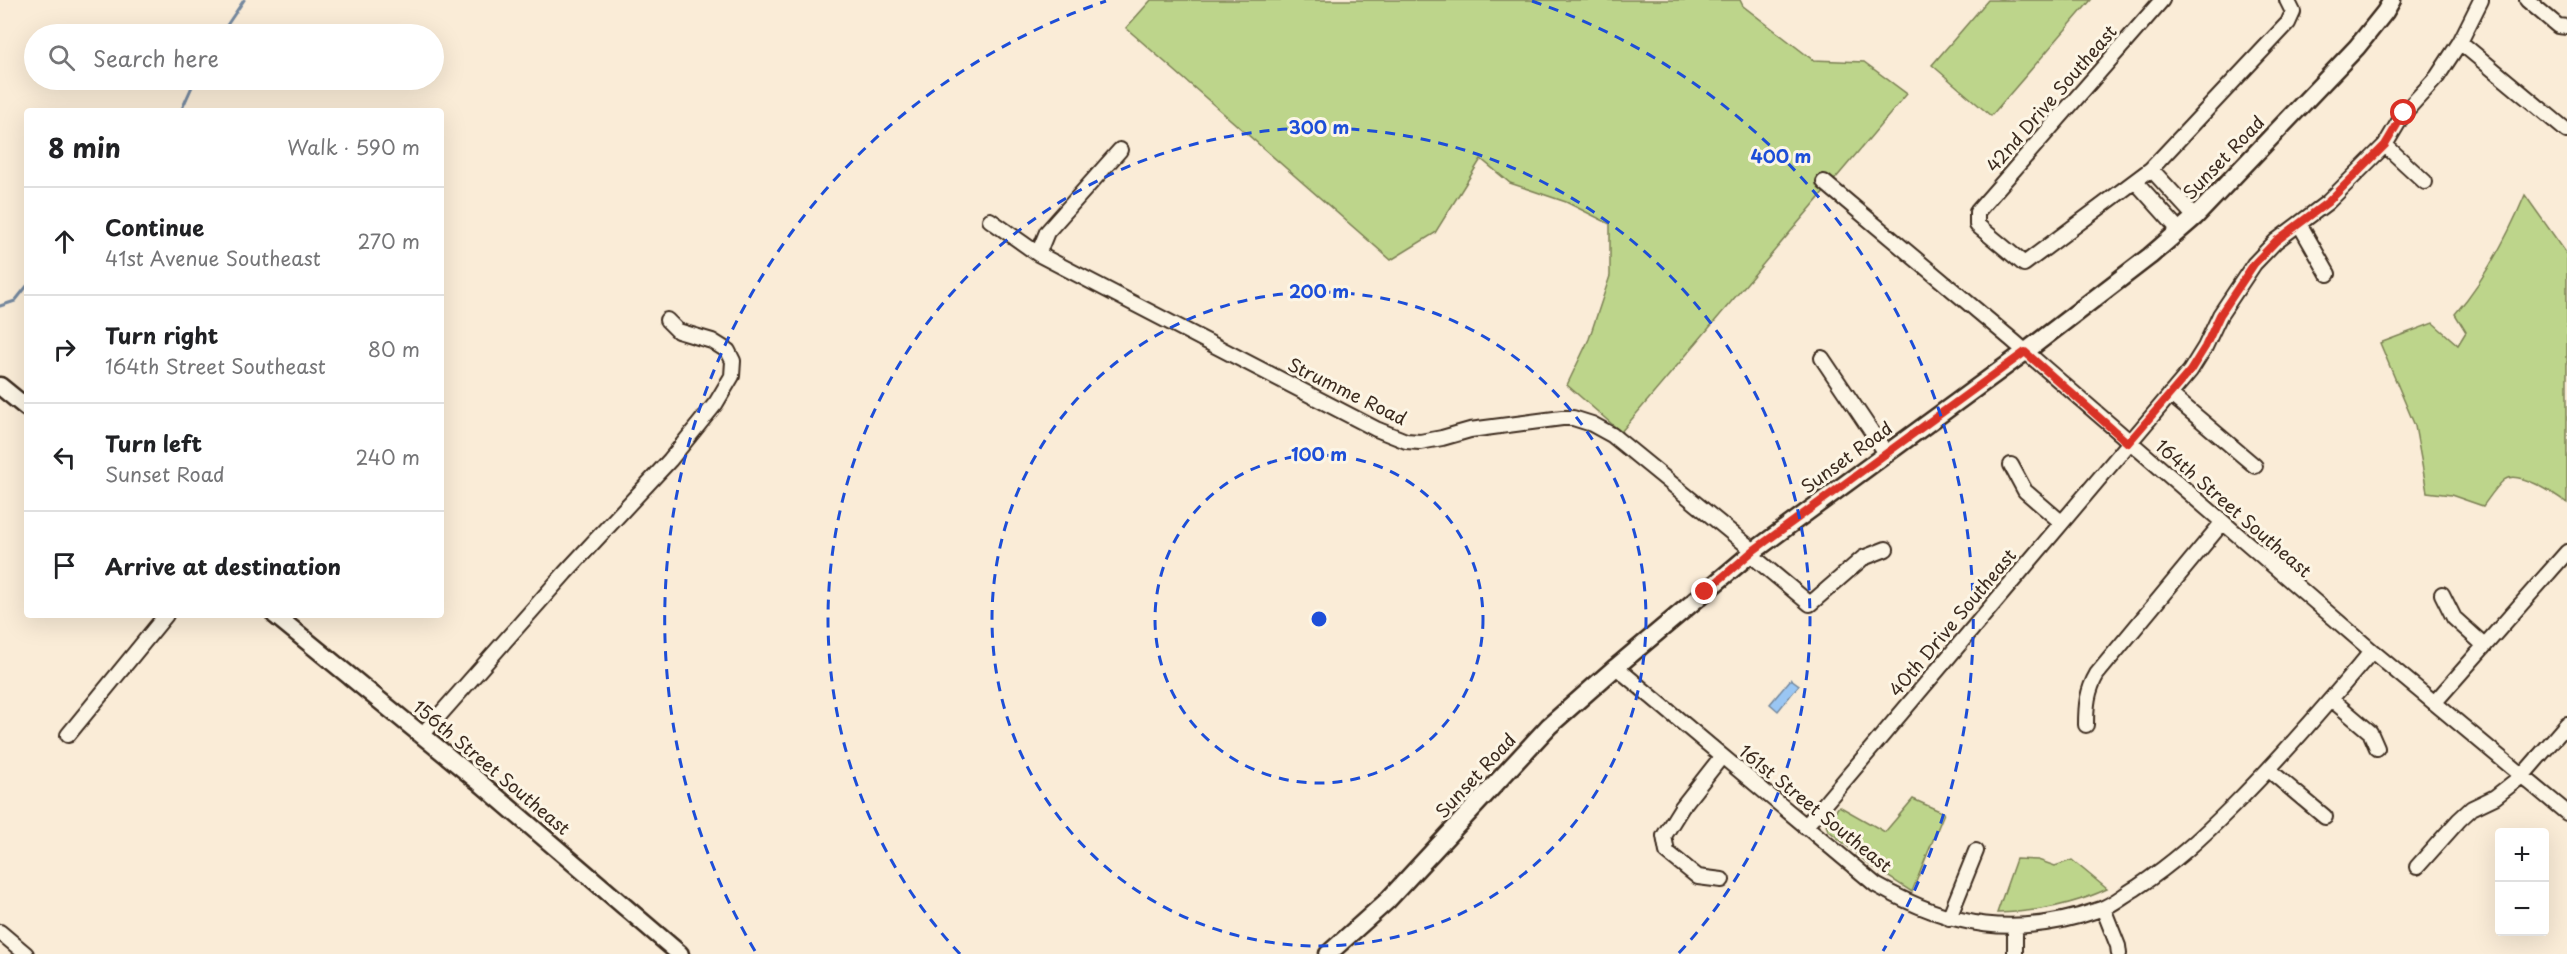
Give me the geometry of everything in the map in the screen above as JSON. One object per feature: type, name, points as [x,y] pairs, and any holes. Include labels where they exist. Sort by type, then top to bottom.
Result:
[{"type":"street","name":"42nd Drive Southeast","points":[[2135,181],[2024,264],[1977,225],[1977,212],[2162,0]]},
{"type":"street","name":"Sunset Road","points":[[1328,954],[1387,901],[1549,726],[1616,667],[1752,552],[2025,352],[2194,217],[2357,47],[2392,0]]},
{"type":"street","name":"40th Drive Southeast","points":[[1805,827],[2195,363],[2220,315],[2254,264],[2276,241],[2328,202],[2385,145],[2404,113],[2437,77],[2460,42],[2481,0]]},
{"type":"street","points":[[2527,0],[2558,26],[2567,27]]},
{"type":"street","points":[[2179,230],[2135,181],[2151,169],[2288,23],[2290,6]]},
{"type":"street","points":[[2460,42],[2567,131]]},
{"type":"street","points":[[2385,145],[2426,182]]},
{"type":"street","points":[[1038,255],[1047,232],[1120,150]]},
{"type":"street","points":[[2151,169],[2194,217]]},
{"type":"street","name":"164th Street Southeast","points":[[1824,182],[2025,352],[2222,524],[2567,813]]},
{"type":"street","name":"Strumme Road","points":[[990,220],[1038,255],[1376,429],[1406,441],[1431,440],[1470,430],[1562,418],[1574,418],[1592,424],[1612,435],[1642,458],[1810,604],[1863,558],[1886,549]]},
{"type":"street","points":[[2300,225],[2328,274]]},
{"type":"street","points":[[422,735],[565,573],[670,460],[716,403],[732,376],[733,361],[728,351],[712,341],[678,331],[667,320]]},
{"type":"street","points":[[1821,358],[1886,453]]},
{"type":"street","points":[[0,386],[24,406]]},
{"type":"street","points":[[2170,394],[2255,466]]},
{"type":"street","points":[[2011,465],[2025,491],[2061,522]]},
{"type":"street","points":[[2086,725],[2088,694],[2097,674],[2222,524]]},
{"type":"street","points":[[2435,702],[2567,552]]},
{"type":"street","points":[[2442,594],[2454,618],[2484,645]]},
{"type":"street","points":[[68,735],[164,618]]},
{"type":"street","name":"156th Street Southeast","points":[[279,618],[422,735],[680,954]]},
{"type":"street","name":"161st Street Southeast","points":[[1616,667],[1876,885],[1910,904],[1949,918],[1979,924],[2015,927],[2053,921],[2103,908],[2182,856],[2269,770],[2372,651]]},
{"type":"street","points":[[2331,699],[2370,732],[2377,748]]},
{"type":"street","points":[[2418,867],[2458,820],[2472,808],[2495,797],[2523,775],[2567,724]]},
{"type":"street","points":[[1722,756],[1682,807],[1664,836],[1667,852],[1698,877],[1722,880]]},
{"type":"street","points":[[2269,770],[2325,817]]},
{"type":"street","points":[[1949,918],[1976,851]]},
{"type":"street","points":[[2103,908],[2119,954]]},
{"type":"street","points":[[2015,927],[2015,954]]},
{"type":"street","points":[[1,935],[26,954]]},
{"type":"green space","points":[[1151,0],[1740,0],[1743,6],[1813,60],[1864,62],[1907,94],[1621,432],[1567,385],[1589,339],[1610,276],[1610,224],[1566,202],[1510,183],[1481,159],[1435,233],[1391,260],[1126,28]]},
{"type":"green space","points":[[1988,0],[2091,0],[1991,116],[1932,65]]},
{"type":"green space","points":[[2525,195],[2567,254],[2567,503],[2536,484],[2510,477],[2501,483],[2483,506],[2451,495],[2427,492],[2415,426],[2380,343],[2433,323],[2458,345],[2466,332],[2455,314],[2495,257]]},
{"type":"green space","points":[[1913,799],[1944,813],[1912,892],[1870,865],[1828,830],[1826,825],[1839,806],[1885,832]]},
{"type":"green space","points":[[2016,859],[2038,860],[2055,866],[2072,860],[2107,889],[2080,900],[2053,907],[1997,913]]},
{"type":"water","points":[[1791,679],[1799,685],[1778,711],[1770,704]]},
{"type":"waterway","points":[[228,24],[244,0]]},
{"type":"waterway","points":[[182,108],[190,90]]},
{"type":"waterway","points":[[0,306],[15,301],[24,290]]},
{"type":"route","points":[[1705,592],[1754,550],[2025,352],[2128,443],[2190,371],[2205,347],[2220,315],[2254,264],[2276,241],[2328,202],[2385,145],[2404,113]]}]
